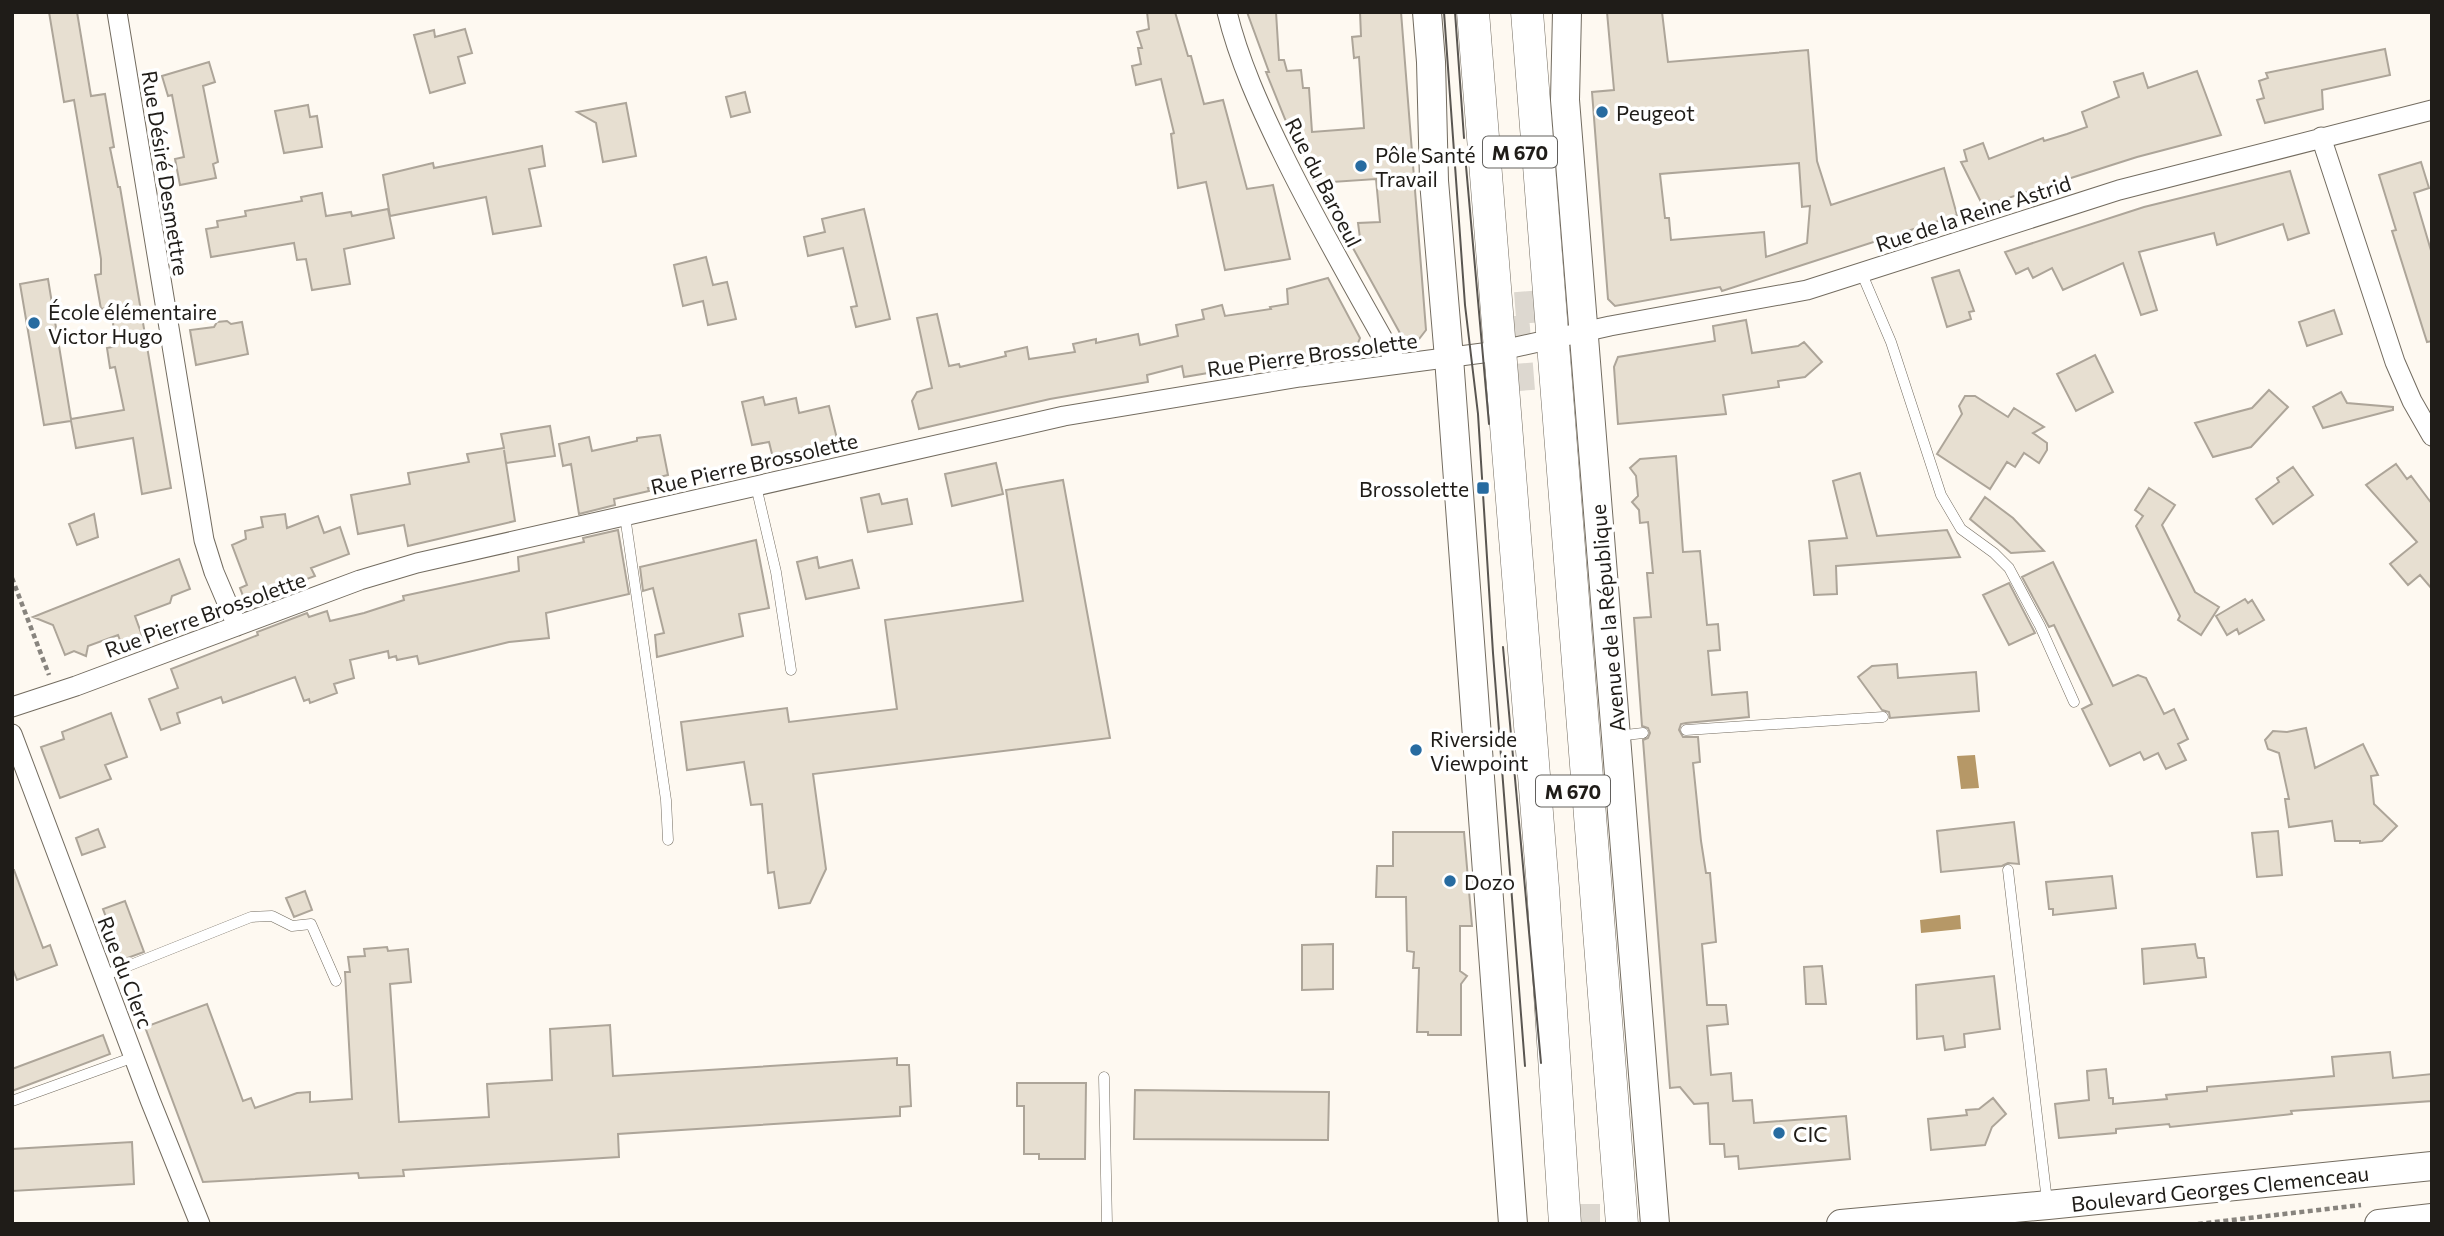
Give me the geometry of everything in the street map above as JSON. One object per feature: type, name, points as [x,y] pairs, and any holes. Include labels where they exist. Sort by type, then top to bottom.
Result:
[{"type":"main road","points":[[1473,12],[1496,290],[1526,345],[1594,1213]]},
{"type":"main road","name":"M 670","points":[[1489,12],[1521,294],[1509,12]]},
{"type":"main road","points":[[1527,12],[1526,345],[1543,888],[1594,1213]]},
{"type":"main road","name":"M 670","points":[[1529,386],[1594,1213]]},
{"type":"street","name":"Rue Désiré Desmettre","points":[[117,12],[204,540],[214,572],[237,626]]},
{"type":"street","name":"Rue du Baroeul","points":[[1227,12],[1245,68],[1276,140],[1312,213],[1397,364]]},
{"type":"street","points":[[1427,12],[1435,198],[1513,1224]]},
{"type":"street","name":"Avenue de la République","points":[[1567,12],[1564,100],[1584,331],[1630,734],[1655,1224]]},
{"type":"street","name":"Rue de la Reine Astrid","points":[[1526,345],[1584,331],[1782,296],[1862,274],[2089,199],[2321,136],[2432,110]]},
{"type":"street","points":[[2321,136],[2395,362],[2412,401],[2432,436]]},
{"type":"street","name":"Rue Pierre Brossolette","points":[[12,706],[360,580],[407,566],[1064,416],[1300,377],[1526,345]]},
{"type":"street","name":"Rue du Clerc","points":[[12,734],[200,1224]]},
{"type":"street","name":"Boulevard Georges Clemenceau","points":[[1841,1224],[2432,1166]]},
{"type":"street","points":[[2371,1214],[2432,1218]]},
{"type":"lane","points":[[1862,274],[1891,342],[1941,495],[1961,529],[1994,553],[2009,569],[2040,626],[2074,702]]},
{"type":"lane","points":[[756,486],[776,572],[791,670]]},
{"type":"lane","points":[[625,516],[666,800],[668,840]]},
{"type":"lane","points":[[1686,730],[1883,717]]},
{"type":"lane","points":[[2008,870],[2048,1205]]},
{"type":"lane","points":[[103,976],[251,917],[272,916],[292,926],[311,924],[336,981]]},
{"type":"lane","points":[[12,1101],[134,1057]]},
{"type":"lane","points":[[1104,1077],[1107,1224]]},
{"type":"path","points":[[12,578],[56,692]]},
{"type":"path","points":[[2198,1224],[2371,1214]]},
{"type":"shaded area","points":[[1975,755],[1979,788],[1961,789],[1957,756]]},
{"type":"shaded area","points":[[1960,915],[1961,929],[1921,933],[1920,920]]},
{"type":"building","points":[[49,12],[77,12],[91,96],[105,94],[114,147],[110,148],[120,187],[171,488],[142,494],[133,438],[76,448],[71,421],[44,425],[20,284],[48,279],[71,419],[124,410],[115,367],[110,368],[107,348],[117,346],[110,307],[101,309],[95,275],[101,274],[101,259],[74,100],[64,102]]},
{"type":"building","points":[[1147,12],[1175,12],[1204,104],[1223,100],[1247,189],[1273,185],[1290,259],[1225,270],[1206,182],[1178,188],[1171,134],[1174,133],[1161,79],[1136,85],[1132,66],[1141,64],[1138,48],[1142,48],[1137,32],[1149,29]]},
{"type":"building","points":[[1247,12],[1276,12],[1279,60],[1284,60],[1287,71],[1301,70],[1303,88],[1309,88],[1312,132],[1364,128],[1359,57],[1354,58],[1352,37],[1361,36],[1360,12],[1401,12],[1426,330],[1419,339],[1409,340],[1401,335],[1348,239],[1360,238],[1358,223],[1380,222],[1376,179],[1317,183],[1285,119],[1266,72],[1269,72]]},
{"type":"building","points":[[1607,12],[1662,12],[1668,62],[1808,50],[1817,161],[1831,205],[1944,168],[1957,215],[1722,291],[1720,287],[1615,306],[1608,299],[1592,92],[1614,90]],"holes":[[[1799,163],[1802,207],[1810,206],[1807,243],[1766,257],[1764,232],[1671,240],[1669,218],[1665,218],[1660,174]]]},
{"type":"building","points":[[465,29],[472,53],[458,57],[465,83],[430,93],[414,35],[434,30],[435,37]]},
{"type":"building","points":[[2385,49],[2390,75],[2322,90],[2323,109],[2265,123],[2257,100],[2264,98],[2259,81],[2268,78],[2266,73]]},
{"type":"building","points":[[209,62],[215,82],[203,86],[218,162],[213,164],[216,178],[180,185],[175,159],[184,157],[172,95],[168,96],[162,76]]},
{"type":"building","points":[[2197,71],[2221,135],[2137,157],[1983,206],[1961,162],[1967,161],[1964,150],[1983,143],[1989,159],[2043,138],[2044,141],[2067,134],[2087,127],[2082,112],[2119,97],[2114,82],[2143,73],[2148,88]]},
{"type":"building","points":[[745,92],[750,112],[731,117],[726,97]]},
{"type":"building","points":[[626,103],[636,156],[603,162],[596,123],[577,112]]},
{"type":"building","points":[[308,105],[310,117],[317,116],[322,147],[284,153],[275,111]]},
{"type":"building","points":[[542,146],[545,166],[529,169],[541,226],[493,234],[486,197],[390,216],[383,175],[433,163],[434,168]]},
{"type":"building","points":[[2421,162],[2429,188],[2414,193],[2432,254],[2432,341],[2427,342],[2392,231],[2396,230],[2379,175]]},
{"type":"building","points":[[2290,171],[2309,233],[2288,240],[2283,224],[2217,245],[2214,233],[2139,252],[2157,310],[2141,315],[2123,263],[2063,290],[2052,268],[2033,278],[2028,268],[2016,274],[2005,252],[2144,207]]},
{"type":"building","points":[[322,193],[326,216],[351,212],[352,216],[388,209],[394,238],[344,249],[350,284],[312,290],[306,259],[297,260],[294,243],[211,257],[206,229],[218,227],[217,221],[246,216],[245,211],[302,201],[301,197]]},
{"type":"building","points":[[864,209],[890,319],[856,327],[851,307],[857,306],[843,248],[808,256],[804,237],[825,232],[822,219]]},
{"type":"building","points":[[706,257],[713,285],[727,282],[736,319],[708,325],[703,301],[683,306],[674,265]]},
{"type":"building","points":[[1959,270],[1974,311],[1969,312],[1971,319],[1947,327],[1932,278]]},
{"type":"building","points":[[1328,278],[1360,338],[1356,348],[1184,377],[1182,366],[1147,375],[1148,382],[1050,399],[919,429],[912,401],[917,392],[932,388],[917,318],[937,314],[949,366],[959,364],[960,367],[1006,356],[1005,352],[1027,347],[1029,359],[1075,352],[1073,344],[1096,339],[1096,343],[1138,334],[1140,345],[1178,336],[1176,325],[1204,319],[1202,310],[1222,305],[1225,316],[1271,309],[1270,307],[1288,304],[1287,289]]},
{"type":"building","points":[[2334,310],[2342,334],[2307,346],[2299,322]]},
{"type":"building","points":[[1746,320],[1752,353],[1798,346],[1804,342],[1822,362],[1805,377],[1778,381],[1779,387],[1723,395],[1726,414],[1618,424],[1614,367],[1618,357],[1715,341],[1713,326]]},
{"type":"building","points":[[227,321],[231,324],[242,322],[248,354],[196,365],[190,330],[214,327],[217,322]]},
{"type":"building","points":[[2095,355],[2113,392],[2076,411],[2057,374]]},
{"type":"building","points":[[2269,390],[2288,407],[2251,447],[2213,457],[2195,423],[2252,408]]},
{"type":"building","points":[[2341,392],[2347,403],[2393,407],[2393,410],[2323,428],[2313,407]]},
{"type":"building","points":[[1965,396],[1975,396],[2008,417],[2014,408],[2044,427],[2033,433],[2047,443],[2047,450],[2039,463],[2024,453],[2015,467],[2007,462],[1990,489],[1937,454],[1962,414],[1959,406]]},
{"type":"building","points":[[763,397],[765,405],[796,398],[799,413],[829,406],[839,447],[774,462],[769,442],[752,445],[742,402]]},
{"type":"building","points":[[550,426],[555,456],[506,463],[515,521],[408,546],[404,525],[358,534],[351,495],[410,484],[408,473],[469,462],[467,454],[504,448],[501,434]]},
{"type":"building","points":[[660,435],[668,475],[651,479],[653,488],[648,488],[649,491],[614,499],[615,505],[579,514],[571,464],[563,466],[559,444],[589,437],[592,451],[637,441],[637,438]]},
{"type":"building","points":[[1676,456],[1683,552],[1700,551],[1707,625],[1718,624],[1720,650],[1708,651],[1712,695],[1747,692],[1749,717],[1686,723],[1681,724],[1679,730],[1683,737],[1698,737],[1700,762],[1693,763],[1701,841],[1706,873],[1710,873],[1716,942],[1702,944],[1707,1005],[1726,1005],[1728,1024],[1707,1026],[1711,1075],[1731,1073],[1733,1101],[1752,1100],[1754,1123],[1846,1116],[1850,1159],[1739,1169],[1738,1156],[1725,1157],[1724,1144],[1710,1144],[1708,1103],[1694,1104],[1680,1087],[1670,1088],[1643,740],[1648,738],[1650,733],[1648,728],[1642,726],[1634,618],[1651,617],[1647,573],[1653,573],[1648,522],[1640,523],[1639,510],[1632,502],[1638,496],[1636,476],[1630,468],[1640,459]]},
{"type":"building","points":[[996,463],[1003,494],[952,506],[945,474]]},
{"type":"building","points":[[2396,464],[2407,479],[2411,476],[2432,504],[2432,589],[2420,575],[2408,585],[2390,564],[2417,542],[2366,485]]},
{"type":"building","points":[[2293,467],[2313,495],[2273,524],[2256,499],[2279,482],[2277,478]]},
{"type":"building","points":[[1860,473],[1877,536],[1947,530],[1960,557],[1836,566],[1837,594],[1814,595],[1809,541],[1847,538],[1833,481]]},
{"type":"building","points":[[1063,480],[1110,738],[813,774],[826,869],[810,903],[779,908],[774,872],[768,873],[762,804],[751,805],[744,762],[687,770],[681,722],[787,708],[789,722],[897,709],[885,620],[1023,601],[1006,490]]},
{"type":"building","points":[[2149,488],[2175,505],[2162,525],[2195,592],[2219,607],[2201,635],[2178,620],[2180,616],[2136,526],[2143,516],[2135,510]]},
{"type":"building","points":[[879,494],[882,504],[907,499],[912,524],[868,532],[861,498]]},
{"type":"building","points":[[1985,497],[2013,518],[2044,551],[2011,553],[1970,519]]},
{"type":"building","points":[[94,514],[98,537],[77,545],[69,524]]},
{"type":"building","points":[[285,514],[287,528],[318,516],[324,533],[340,527],[349,554],[311,568],[315,576],[296,583],[299,590],[248,609],[240,588],[247,585],[232,545],[246,539],[245,531],[263,527],[261,517]]},
{"type":"building","points":[[618,530],[629,594],[546,613],[549,638],[509,642],[419,664],[417,656],[397,660],[396,656],[389,658],[388,651],[350,660],[354,678],[334,684],[337,693],[310,703],[309,699],[304,701],[295,677],[223,703],[221,697],[177,713],[180,723],[161,730],[149,699],[178,688],[171,669],[307,613],[309,617],[327,611],[330,621],[364,613],[404,600],[403,596],[519,571],[518,557],[584,542],[583,538]]},
{"type":"building","points":[[756,540],[769,608],[739,614],[743,636],[657,657],[655,635],[664,633],[653,588],[643,591],[640,567]]},
{"type":"building","points":[[817,557],[819,568],[852,560],[859,588],[806,599],[797,562]]},
{"type":"building","points":[[179,559],[190,589],[172,596],[170,603],[135,616],[144,641],[123,648],[118,635],[88,646],[86,656],[74,651],[65,655],[53,625],[33,617]]},
{"type":"building","points":[[2053,562],[2113,686],[2138,675],[2146,678],[2164,714],[2174,709],[2188,739],[2178,744],[2186,760],[2166,769],[2158,753],[2144,760],[2140,752],[2110,766],[2082,709],[2092,704],[2054,625],[2049,627],[2022,577]]},
{"type":"building","points":[[2009,583],[2035,633],[2009,645],[1983,595]]},
{"type":"building","points":[[2245,599],[2248,603],[2252,600],[2264,620],[2239,634],[2237,629],[2227,635],[2216,616]]},
{"type":"building","points":[[1897,664],[1898,678],[1976,672],[1979,711],[1890,718],[1889,712],[1882,710],[1858,677],[1872,666]]},
{"type":"building","points":[[111,713],[127,757],[105,765],[111,779],[60,798],[41,747],[64,739],[62,732]]},
{"type":"building","points":[[2306,728],[2315,768],[2363,744],[2378,775],[2371,776],[2374,804],[2397,826],[2382,841],[2335,841],[2332,821],[2289,827],[2285,799],[2289,799],[2279,753],[2268,749],[2265,740],[2273,731],[2287,732]]},
{"type":"building","points":[[2014,822],[2019,864],[2008,863],[2002,866],[1941,872],[1937,831]]},
{"type":"building","points":[[98,829],[105,847],[82,855],[76,838]]},
{"type":"building","points":[[2278,831],[2282,875],[2257,877],[2252,833]]},
{"type":"building","points":[[1393,832],[1464,832],[1472,926],[1460,926],[1460,971],[1467,976],[1461,984],[1461,1035],[1428,1035],[1428,1032],[1417,1032],[1419,968],[1413,968],[1414,952],[1407,951],[1406,897],[1376,897],[1377,866],[1393,866]]},
{"type":"building","points":[[12,870],[43,948],[50,945],[57,965],[17,980],[12,967]]},
{"type":"building","points":[[2112,876],[2116,908],[2053,915],[2053,909],[2049,909],[2046,882]]},
{"type":"building","points":[[305,891],[312,910],[294,917],[286,898]]},
{"type":"building","points":[[125,901],[144,952],[122,960],[103,909]]},
{"type":"building","points":[[1333,944],[1333,989],[1302,990],[1302,945]]},
{"type":"building","points":[[2195,944],[2198,958],[2204,958],[2206,977],[2144,984],[2142,949]]},
{"type":"building","points":[[387,947],[388,951],[408,949],[411,982],[390,984],[399,1122],[489,1117],[487,1084],[552,1080],[550,1029],[610,1025],[613,1076],[897,1058],[897,1065],[909,1065],[911,1106],[900,1107],[900,1116],[618,1134],[619,1157],[403,1170],[404,1176],[359,1178],[358,1173],[203,1182],[145,1027],[207,1004],[243,1101],[251,1098],[255,1108],[297,1093],[310,1092],[310,1102],[352,1099],[345,972],[350,972],[348,957],[365,956],[364,949]]},
{"type":"building","points":[[1822,966],[1826,1004],[1806,1004],[1804,967]]},
{"type":"building","points":[[1994,976],[2000,1029],[1964,1034],[1965,1047],[1945,1050],[1943,1036],[1917,1039],[1916,985]]},
{"type":"building","points":[[103,1035],[110,1054],[12,1091],[12,1069]]},
{"type":"building","points":[[2390,1052],[2393,1078],[2432,1074],[2432,1101],[2291,1111],[2292,1114],[2170,1127],[2169,1124],[2116,1129],[2116,1133],[2059,1138],[2055,1104],[2089,1100],[2087,1071],[2106,1069],[2109,1098],[2113,1098],[2113,1104],[2167,1099],[2166,1095],[2207,1091],[2207,1087],[2334,1076],[2332,1057]]},
{"type":"building","points":[[1017,1083],[1086,1083],[1085,1159],[1039,1159],[1039,1154],[1024,1154],[1024,1106],[1017,1106]]},
{"type":"building","points":[[1135,1090],[1329,1092],[1328,1140],[1134,1139]]},
{"type":"building","points":[[1993,1098],[2006,1114],[1992,1127],[1985,1145],[1931,1150],[1928,1119],[1967,1115],[1966,1110],[1979,1109]]},
{"type":"building","points":[[132,1142],[134,1184],[12,1191],[12,1149]]},
{"type":"tunnel","points":[[1530,291],[1534,344]]},
{"type":"tunnel","points":[[1513,316],[1519,391]]},
{"type":"tunnel","points":[[1584,1204],[1584,1224]]},
{"type":"tram line","points":[[1444,12],[1465,305],[1478,414],[1493,653],[1525,1066]]},
{"type":"tram line","points":[[1455,12],[1464,138]]},
{"type":"tram line","points":[[1466,166],[1489,424]]},
{"type":"tram line","points":[[1503,647],[1541,1063]]},
{"type":"place","name":"Peugeot","points":[[1602,112]]},
{"type":"place","name":"Pôle Santé Travail","points":[[1361,166]]},
{"type":"place","name":"École élémentaire Victor Hugo","points":[[34,323]]},
{"type":"place","name":"Brossolette","points":[[1483,488]]},
{"type":"place","name":"Riverside Viewpoint","points":[[1416,750]]},
{"type":"place","name":"Dozo","points":[[1450,881]]},
{"type":"place","name":"CIC","points":[[1779,1133]]}]
